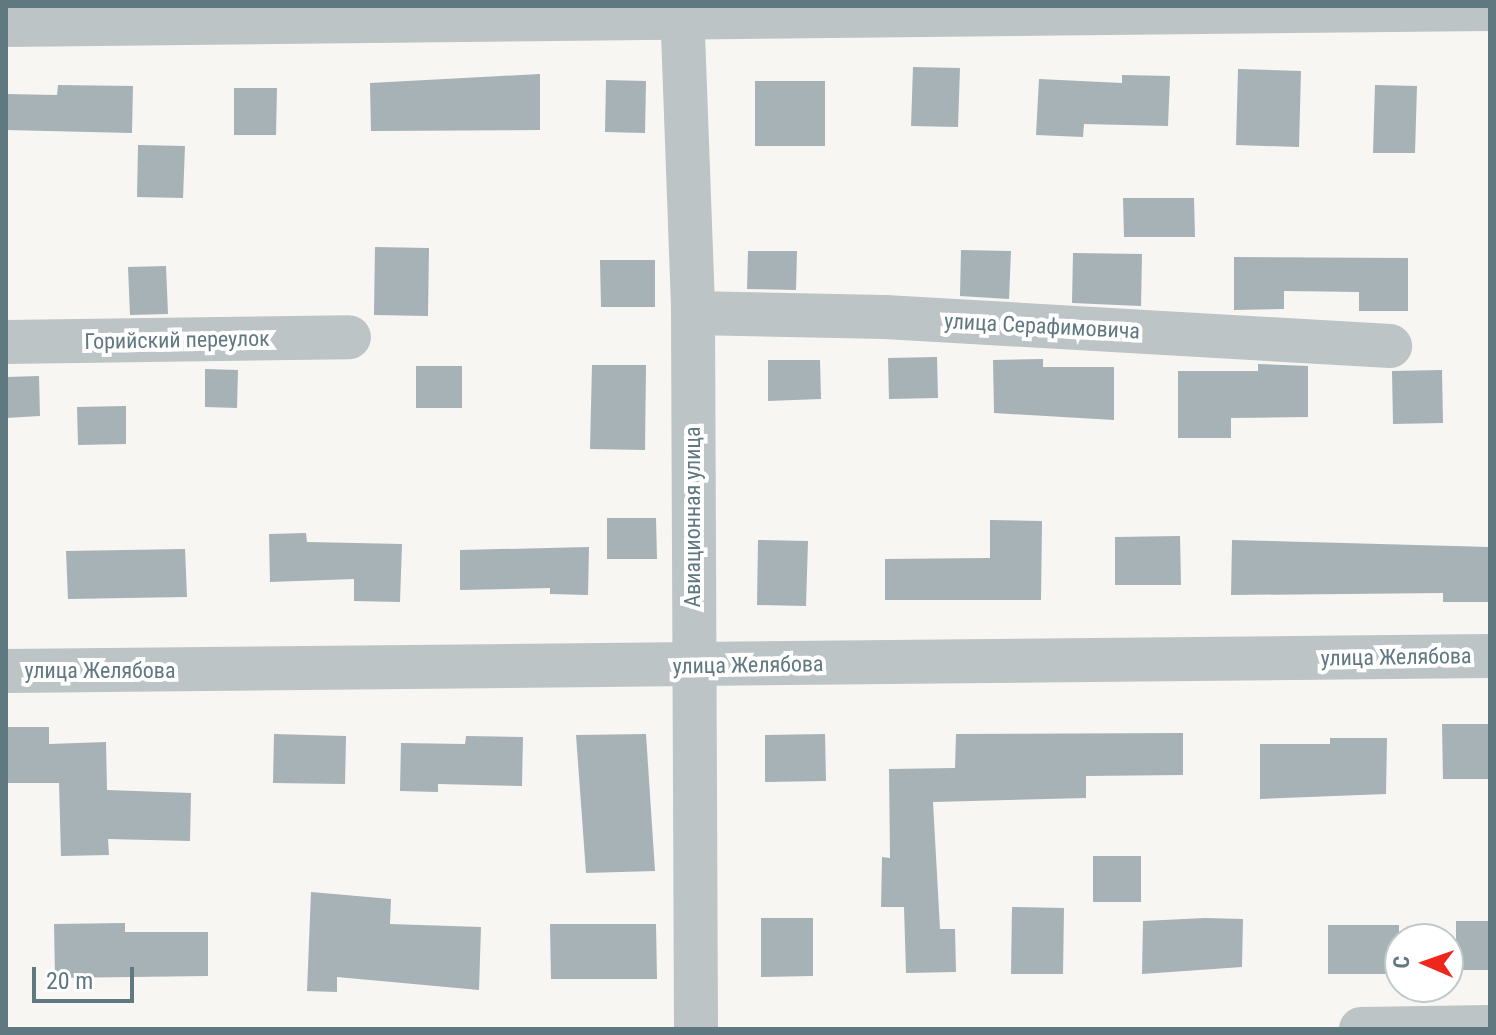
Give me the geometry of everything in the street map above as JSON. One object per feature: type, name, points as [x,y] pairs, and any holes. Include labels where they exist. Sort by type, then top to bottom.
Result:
[{"type":"street","points":[[6,25],[682,13],[1490,9]]},
{"type":"street","name":"Авиационная улица","points":[[682,13],[693,313],[692,665],[696,1029]]},
{"type":"street","name":"улица Серафимовича","points":[[693,313],[1390,346]]},
{"type":"street","name":"Горийский переулок","points":[[6,342],[349,337]]},
{"type":"street","name":"улица Желябова","points":[[6,671],[1490,656]]},
{"type":"street","points":[[1361,1029],[1490,1027]]},
{"type":"building","points":[[913,67],[960,68],[958,127],[911,126]]},
{"type":"building","points":[[1238,69],[1301,71],[1299,147],[1236,145]]},
{"type":"building","points":[[540,74],[540,130],[371,131],[370,83]]},
{"type":"building","points":[[1122,75],[1170,76],[1168,126],[1084,124],[1083,137],[1036,135],[1039,79],[1122,83]]},
{"type":"building","points":[[606,80],[646,81],[645,133],[605,132]]},
{"type":"building","points":[[755,81],[825,81],[825,146],[755,146]]},
{"type":"building","points":[[58,85],[133,86],[132,133],[6,130],[6,94],[57,95]]},
{"type":"building","points":[[1375,85],[1417,86],[1415,153],[1373,153]]},
{"type":"building","points":[[234,88],[277,88],[276,135],[234,135]]},
{"type":"building","points":[[138,145],[185,146],[183,198],[137,197]]},
{"type":"building","points":[[1123,198],[1194,198],[1195,237],[1124,237]]},
{"type":"building","points":[[375,247],[429,248],[428,316],[374,315]]},
{"type":"building","points":[[961,250],[1011,251],[1009,299],[960,296]]},
{"type":"building","points":[[748,251],[797,251],[796,290],[747,289]]},
{"type":"building","points":[[1073,253],[1142,254],[1141,306],[1072,303]]},
{"type":"building","points":[[1234,257],[1408,258],[1408,311],[1359,311],[1359,292],[1284,291],[1284,309],[1234,310]]},
{"type":"building","points":[[600,260],[655,260],[655,307],[601,307]]},
{"type":"building","points":[[166,266],[168,314],[130,315],[128,267]]},
{"type":"building","points":[[937,357],[938,398],[889,399],[888,358]]},
{"type":"building","points":[[1043,359],[1043,367],[1114,367],[1114,420],[994,413],[993,360]]},
{"type":"building","points":[[768,360],[820,360],[821,399],[768,401]]},
{"type":"building","points":[[1258,364],[1308,366],[1308,417],[1231,418],[1231,438],[1178,438],[1178,371],[1258,371]]},
{"type":"building","points":[[592,365],[646,365],[645,450],[590,449]]},
{"type":"building","points":[[416,366],[462,366],[462,408],[416,408]]},
{"type":"building","points":[[205,369],[238,370],[237,408],[205,407]]},
{"type":"building","points":[[1442,370],[1443,423],[1393,424],[1392,371]]},
{"type":"building","points":[[39,376],[40,416],[6,418],[6,377]]},
{"type":"building","points":[[126,406],[126,444],[78,445],[77,407]]},
{"type":"building","points":[[607,518],[656,518],[657,559],[607,559]]},
{"type":"building","points":[[990,520],[1042,521],[1041,600],[885,600],[885,559],[990,558]]},
{"type":"building","points":[[306,533],[307,542],[402,544],[400,602],[354,601],[354,579],[270,582],[269,534]]},
{"type":"building","points":[[1180,536],[1181,585],[1115,585],[1115,537]]},
{"type":"building","points":[[758,540],[808,541],[806,606],[757,605]]},
{"type":"building","points":[[1232,540],[1490,547],[1490,602],[1443,602],[1443,593],[1231,595]]},
{"type":"building","points":[[589,547],[588,595],[550,594],[550,588],[460,590],[460,550]]},
{"type":"building","points":[[185,549],[187,597],[68,599],[66,551]]},
{"type":"building","points":[[1442,724],[1490,724],[1490,779],[1443,779]]},
{"type":"building","points":[[6,727],[49,727],[49,744],[106,742],[107,790],[191,793],[190,841],[108,839],[109,855],[61,856],[59,783],[6,783]]},
{"type":"building","points":[[1183,733],[1183,775],[1086,776],[1086,798],[933,802],[940,929],[955,929],[956,972],[906,973],[904,907],[881,907],[882,857],[890,858],[889,769],[955,768],[956,734]]},
{"type":"building","points":[[274,734],[346,736],[345,784],[273,783]]},
{"type":"building","points":[[646,734],[655,871],[586,873],[576,735]]},
{"type":"building","points":[[825,734],[826,781],[765,782],[765,735]]},
{"type":"building","points":[[466,736],[523,737],[522,786],[438,784],[438,792],[400,791],[401,743],[465,744]]},
{"type":"building","points":[[1330,738],[1387,738],[1386,794],[1260,799],[1260,744],[1330,744]]},
{"type":"building","points":[[1093,856],[1141,856],[1141,902],[1093,902]]},
{"type":"building","points":[[311,892],[391,899],[390,924],[481,927],[479,990],[337,977],[337,992],[307,991]]},
{"type":"building","points":[[1012,907],[1064,908],[1063,974],[1011,974]]},
{"type":"building","points":[[761,918],[813,918],[813,976],[761,977]]},
{"type":"building","points":[[1243,919],[1242,967],[1142,974],[1143,921]]},
{"type":"building","points":[[1490,921],[1490,970],[1464,970],[1464,923],[1456,923]]},
{"type":"building","points":[[125,923],[125,932],[208,932],[208,976],[55,978],[54,924]]},
{"type":"building","points":[[550,924],[656,924],[657,979],[551,979]]},
{"type":"building","points":[[1328,925],[1384,925],[1384,974],[1328,974]]}]
